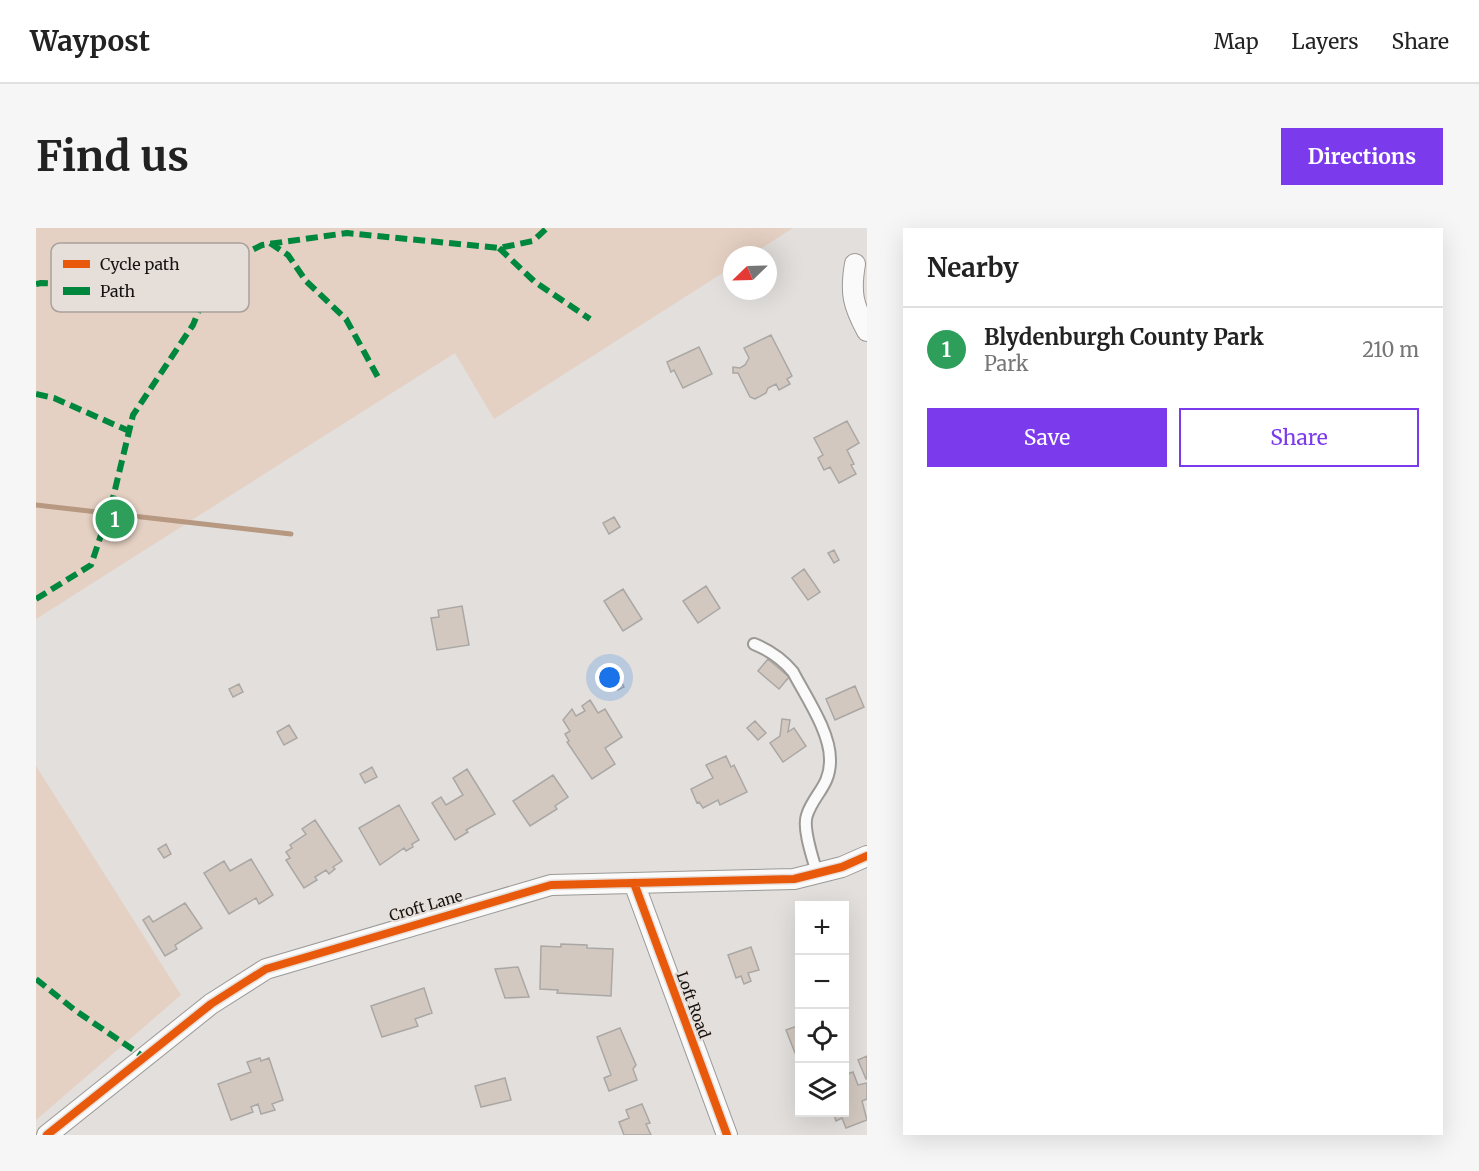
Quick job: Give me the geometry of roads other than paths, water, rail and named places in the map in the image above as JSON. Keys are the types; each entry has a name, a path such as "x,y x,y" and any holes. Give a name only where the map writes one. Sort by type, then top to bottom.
{"street":[{"path":"855,264 852,294 858,315 867,331"},
{"name":"Croft Lane","path":"47,1135 211,1004 266,969 551,885 794,879 842,867 867,856"},
{"name":"Loft Road","path":"634,884 727,1135"}],"lane":[{"path":"754,644 764,648 785,663 793,672 828,742 831,759 829,775 806,816 817,873"}],"waterway":[{"path":"36,505 291,534"}],"place":[{"name":"Blydenburgh County Park","path":"115,519"}]}
